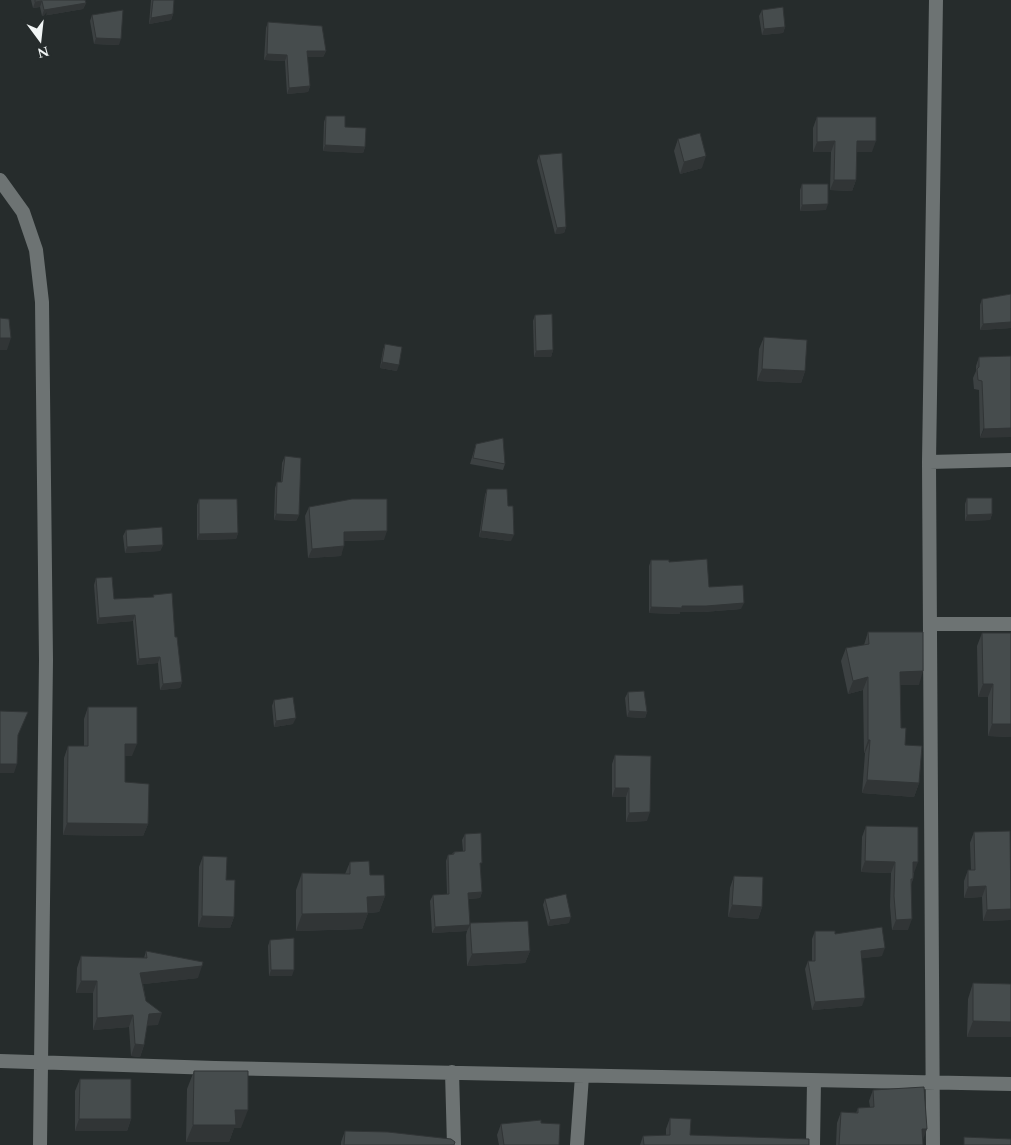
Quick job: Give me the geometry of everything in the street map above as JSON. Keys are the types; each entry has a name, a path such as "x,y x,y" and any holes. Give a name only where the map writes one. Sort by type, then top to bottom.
{"street":[{"path":"933,1145 929,462 936,0"},
{"path":"0,180 22,212 36,250 42,302 46,660 40,1145"},
{"path":"929,462 1011,460"},
{"path":"930,624 1011,624"},
{"path":"0,1061 215,1068 1011,1084"},
{"path":"452,1072 454,1145"},
{"path":"577,1145 582,1076"},
{"path":"813,1145 814,1081"}],"building":[{"path":"35,0 85,0 86,3 44,10 42,1 35,2"},
{"path":"153,0 174,0 173,14 151,18"},
{"path":"783,7 785,27 764,29 762,10"},
{"path":"123,10 121,39 96,38 92,15"},
{"path":"268,22 322,26 326,51 307,51 310,86 289,88 287,55 267,54"},
{"path":"326,116 345,116 345,127 366,128 365,147 325,145"},
{"path":"817,117 876,117 876,141 857,141 856,180 834,180 835,141 817,142"},
{"path":"700,133 706,156 684,162 678,139"},
{"path":"562,153 566,227 557,228 539,155"},
{"path":"802,184 828,184 828,204 802,205"},
{"path":"1011,294 1011,322 983,324 982,299"},
{"path":"552,314 553,350 536,351 535,315"},
{"path":"0,318 9,319 11,338 0,338"},
{"path":"764,337 807,340 805,371 762,369"},
{"path":"385,344 402,347 399,365 382,362"},
{"path":"1011,356 1011,428 984,429 982,381 978,380 977,369 979,367 979,357"},
{"path":"503,438 505,464 473,458 476,444"},
{"path":"285,456 301,458 299,515 276,514 277,482 282,482"},
{"path":"487,489 507,489 508,506 513,506 514,535 481,531"},
{"path":"967,498 992,498 992,514 967,515"},
{"path":"199,499 237,499 238,533 199,534"},
{"path":"352,499 387,499 387,531 344,532 344,546 312,549 309,507"},
{"path":"162,527 163,545 127,547 126,530"},
{"path":"707,559 709,587 743,585 744,603 682,606 682,608 651,607 651,560 669,560 669,562"},
{"path":"112,577 114,599 154,597 153,595 172,593 175,637 177,637 182,682 163,684 160,657 139,659 135,615 99,618 96,578"},
{"path":"868,632 923,632 923,671 900,672 901,728 906,728 905,745 922,746 919,783 867,780 870,740 868,740 868,677 853,681 846,648 869,644"},
{"path":"982,633 1011,633 1011,724 992,724 993,684 983,684"},
{"path":"644,691 647,712 629,711 628,692"},
{"path":"293,697 296,718 276,721 274,700"},
{"path":"88,707 137,707 137,744 125,744 125,782 149,784 148,824 67,823 68,746 88,746"},
{"path":"0,711 28,712 18,735 17,764 0,764"},
{"path":"615,755 651,756 650,812 629,813 629,788 615,788"},
{"path":"866,826 918,827 918,862 913,862 913,879 911,879 912,919 896,920 894,896 895,862 865,861"},
{"path":"1010,831 1011,909 987,910 986,886 968,887 968,870 975,870 974,832"},
{"path":"481,833 482,863 480,863 482,892 468,893 470,925 435,927 433,895 449,894 448,855 454,854 454,852 465,851 465,834"},
{"path":"203,856 227,857 226,880 235,880 234,917 202,916"},
{"path":"369,861 370,875 384,875 385,896 367,897 368,913 302,914 302,873 350,874 350,862"},
{"path":"734,876 763,877 762,907 732,905"},
{"path":"566,894 571,917 550,920 545,899"},
{"path":"528,921 530,951 472,954 470,923"},
{"path":"882,927 885,948 861,951 865,998 815,1002 808,961 815,961 815,931 835,931 835,934"},
{"path":"294,938 294,970 271,970 270,940"},
{"path":"146,951 203,962 202,966 140,973 146,1001 162,1013 149,1014 144,1045 135,1044 133,1015 97,1018 97,981 81,981 81,956 147,958"},
{"path":"973,983 1011,984 1011,1022 973,1021"},
{"path":"194,1071 248,1071 248,1110 235,1110 236,1125 193,1125"},
{"path":"80,1079 131,1079 131,1119 79,1119"},
{"path":"924,1087 927,1129 922,1129 923,1145 839,1145 841,1112 858,1113 858,1108 874,1107 873,1090"},
{"path":"670,1118 691,1119 690,1135 809,1139 809,1145 644,1145 643,1136 670,1135"},
{"path":"541,1120 541,1123 560,1124 559,1145 504,1145 501,1124"},
{"path":"345,1131 388,1132 451,1139 455,1142 454,1145 344,1145"},
{"path":"964,1137 1011,1139 1011,1145 964,1145"}]}
